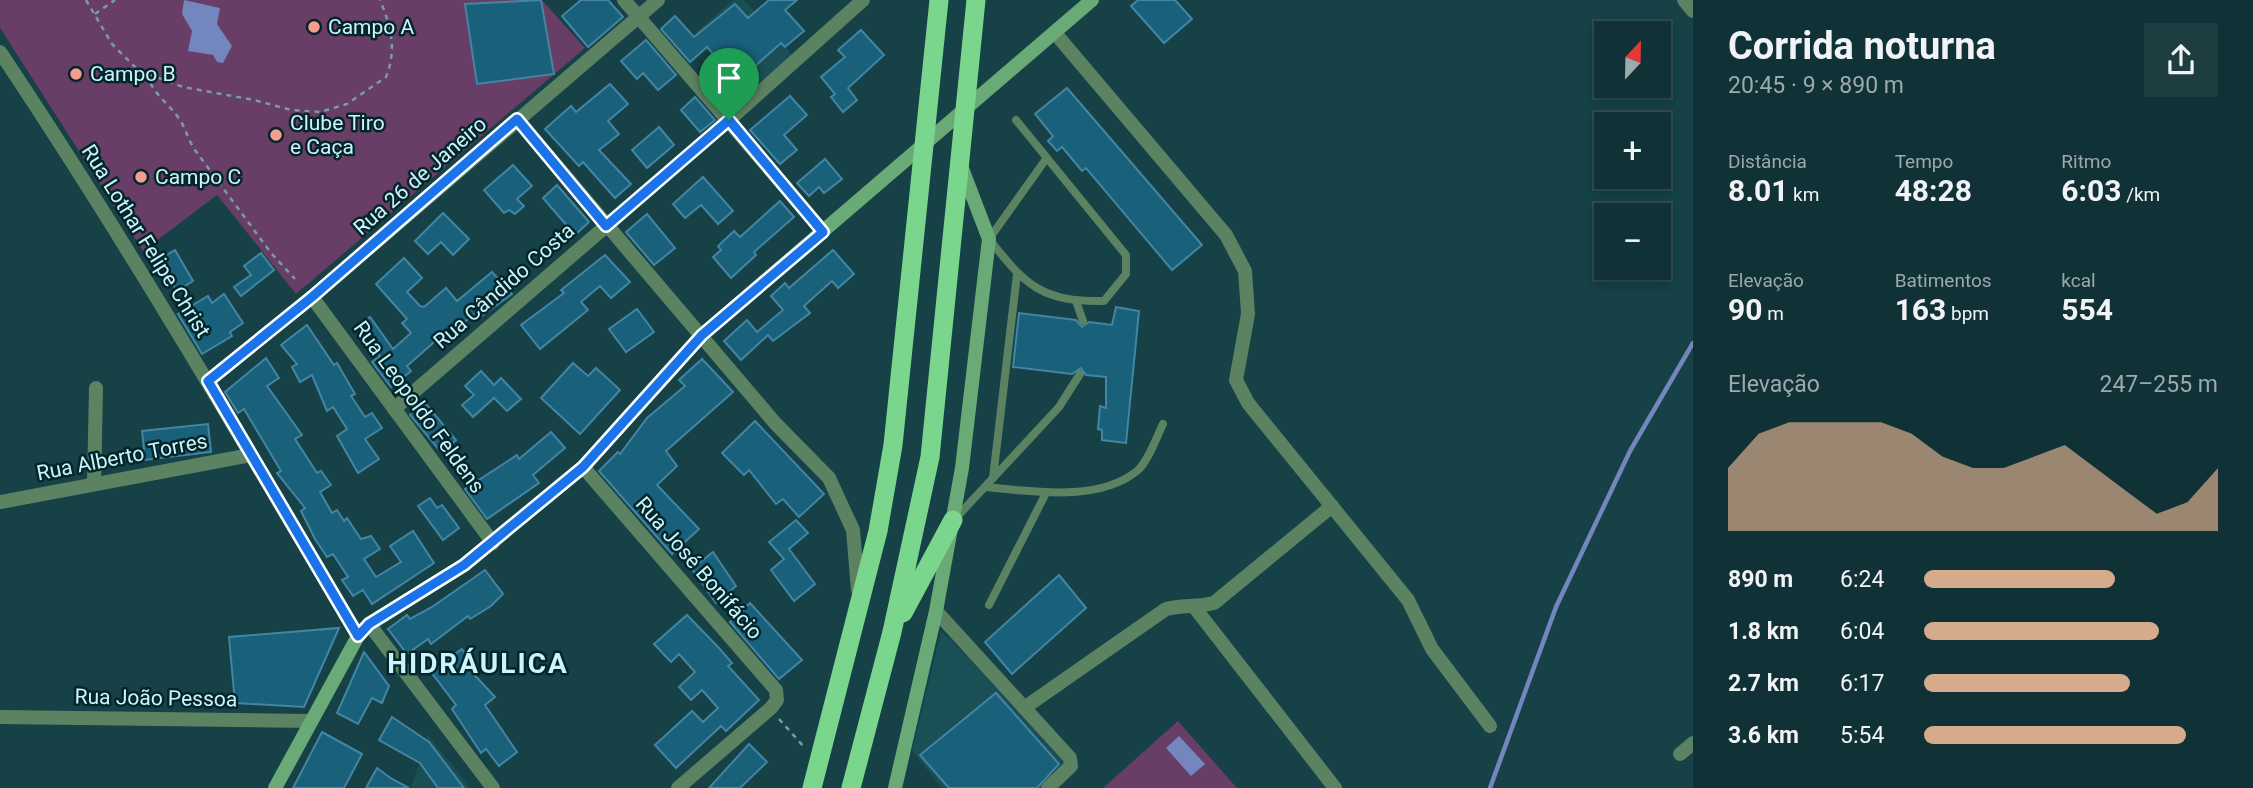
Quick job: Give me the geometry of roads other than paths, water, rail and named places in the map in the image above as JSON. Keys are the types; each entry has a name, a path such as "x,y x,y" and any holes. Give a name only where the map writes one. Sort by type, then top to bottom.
{"highway":[{"path":"812,788 878,531 892,445 939,0"},
{"path":"851,788 892,632 930,457 976,0"},
{"path":"892,632 953,520"}],"main road":[{"path":"275,788 358,636 369,624 464,565 583,467 702,335 1092,0"},
{"path":"895,788 936,611 962,468 989,239 959,162"}],"street":[{"path":"624,0 823,232"},
{"name":"Rua 26 de Janeiro","path":"208,381 312,297 658,0"},
{"name":"Rua Cândido Costa","path":"394,409 729,120 863,0"},
{"path":"1684,0 1693,11"},
{"path":"1055,33 1226,235 1245,271 1248,314 1236,380 1248,403 1408,600 1432,649 1490,726"},
{"name":"Rua Lothar Felipe Christ","path":"0,52 63,146 208,381 358,636"},
{"path":"517,119 775,423 829,478 853,530 857,557 856,616"},
{"name":"Rua Leopoldo Feldens","path":"312,297 493,543"},
{"path":"94,484 96,388"},
{"name":"Rua Alberto Torres","path":"0,502 251,455"},
{"name":"Rua José Bonifácio","path":"583,467 776,690 777,700 678,788"},
{"path":"1024,708 1166,609 1182,606 1195,608 1214,603 1332,506"},
{"path":"1195,608 1335,788"},
{"path":"936,611 1070,758 1071,766 1048,788"},
{"path":"369,624 493,788"},
{"name":"Rua João Pessoa","path":"0,717 311,721"},
{"path":"1680,754 1693,743"}],"lane":[{"path":"1016,120 1126,255 1126,274 1104,301 1076,301 1038,291 1017,274 989,239 1046,159"},
{"path":"993,478 1017,274"},
{"path":"1076,301 1083,321"},
{"path":"953,520 1059,407 1080,374"},
{"path":"985,486 1046,493 1103,487 1138,471 1163,425"},
{"path":"989,605 1046,493"}],"water":[{"path":"184,0 220,8 217,24 232,46 223,63 217,62 213,55 188,51 192,31 182,14"},
{"path":"1179,736 1205,764 1191,776 1166,748"}],"waterway":[{"path":"1490,788 1556,607 1630,451 1693,343"}],"place":[{"name":"Campo A","path":"314,27"},
{"name":"Campo B","path":"76,74"},
{"name":"Clube Tiro e Caça","path":"276,135"},
{"name":"Campo C","path":"141,177"}],"district":[{"name":"HIDRÁULICA","path":"478,663"}]}
